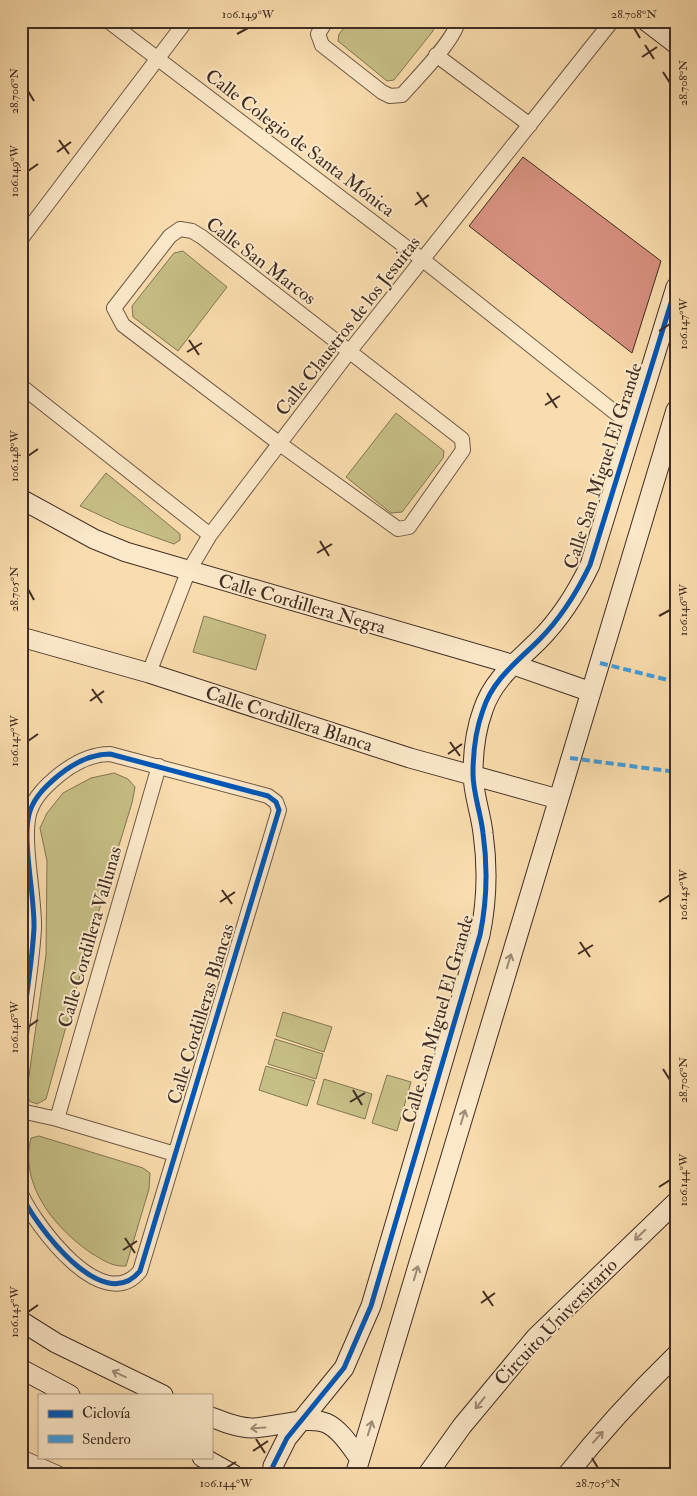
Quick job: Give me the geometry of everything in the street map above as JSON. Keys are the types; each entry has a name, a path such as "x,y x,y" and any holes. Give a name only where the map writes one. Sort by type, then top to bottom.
{"street":[{"name":"Calle Colegio de Santa Mónica","path":"108,21 423,260 632,426"},
{"path":"21,239 186,21"},
{"path":"326,21 318,34 322,45 390,96 402,95 453,33 458,21"},
{"name":"Calle Claustros de los Jesuitas","path":"150,674 188,572 210,535 349,352 612,21"},
{"path":"646,21 676,44"},
{"path":"436,55 530,125"},
{"name":"Calle San Marcos","path":"180,229 185,229 202,237 349,352 464,442 464,450 413,523 405,529 398,529 280,444 123,325 114,308 170,236 180,229"},
{"name":"Calle San Miguel El Grande","path":"272,1475 279,1452 344,1368 371,1306 480,936 486,898 486,864 483,833 472,775 476,737 483,709 495,686 511,664 540,640 561,615 590,565 676,288"},
{"path":"21,386 210,535"},
{"path":"357,1467 676,410"},
{"name":"Calle Cordillera Negra","path":"21,499 94,539 188,572 511,664 591,692"},
{"name":"Calle Cordillera Blanca","path":"21,637 150,674 410,758 558,799"},
{"name":"Calle Cordilleras Blancas","path":"21,1034 34,928 34,892 27,831 33,805 41,792 69,767 97,754 110,754 268,796 276,802 278,810 144,1263 140,1271 130,1281 112,1284 82,1268 66,1256 26,1218 21,1194"},
{"name":"Calle Cordillera Vallunas","path":"57,1119 159,766"},
{"path":"21,1111 57,1119 175,1154"},
{"name":"Circuito Universitario","path":"427,1475 462,1426 536,1337 676,1202"},
{"path":"21,1321 56,1343 161,1394"},
{"path":"567,1475 591,1444 646,1384 676,1356"},
{"path":"21,1369 68,1394"},
{"path":"212,1417 235,1426 250,1428 302,1422 326,1423 341,1435 357,1467"},
{"path":"21,1457 62,1475"},
{"path":"204,1458 234,1475"}],"shaded area":[{"path":"350,21 433,21 436,24 433,31 394,80 387,81 338,41 339,34"},
{"path":"183,251 227,287 178,351 133,317 132,306 174,253"},
{"path":"396,413 444,451 443,458 402,512 391,513 346,477"},
{"path":"106,473 180,534 180,540 174,544 121,525 80,506"},
{"path":"204,616 266,635 256,670 193,652"},
{"path":"114,773 128,779 135,787 132,803 89,943 46,1099 37,1104 29,1101 27,1090 46,955 47,861 40,828 47,813 63,793 91,778"},
{"path":"283,1012 332,1027 324,1052 276,1036"},
{"path":"275,1039 323,1054 316,1079 268,1064"},
{"path":"266,1066 315,1081 307,1106 259,1090"},
{"path":"387,1075 411,1082 397,1131 372,1123"},
{"path":"324,1079 372,1094 365,1119 317,1104"},
{"path":"39,1136 143,1168 150,1173 149,1189 126,1266 112,1264 91,1253 65,1231 43,1204 30,1172 29,1155 31,1138"}],"building":[{"path":"523,157 661,261 632,353 469,226"}],"waterway":[{"path":"672,722 676,723"}],"marked path":[{"path":"600,663 676,682"},
{"path":"570,758 676,772"}],"cycle path":[{"path":"272,1475 273,1466 287,1438 344,1368 371,1306 480,935 484,910 486,859 473,774 475,741 483,710 487,699 499,680 547,632 561,614 574,595 590,565 676,287"},
{"path":"21,1034 34,928 27,836 28,822 35,800 50,783 76,763 103,754 110,754 268,796 276,802 279,810 140,1271 125,1282 108,1283 90,1275 55,1244 40,1226 21,1194"}]}
